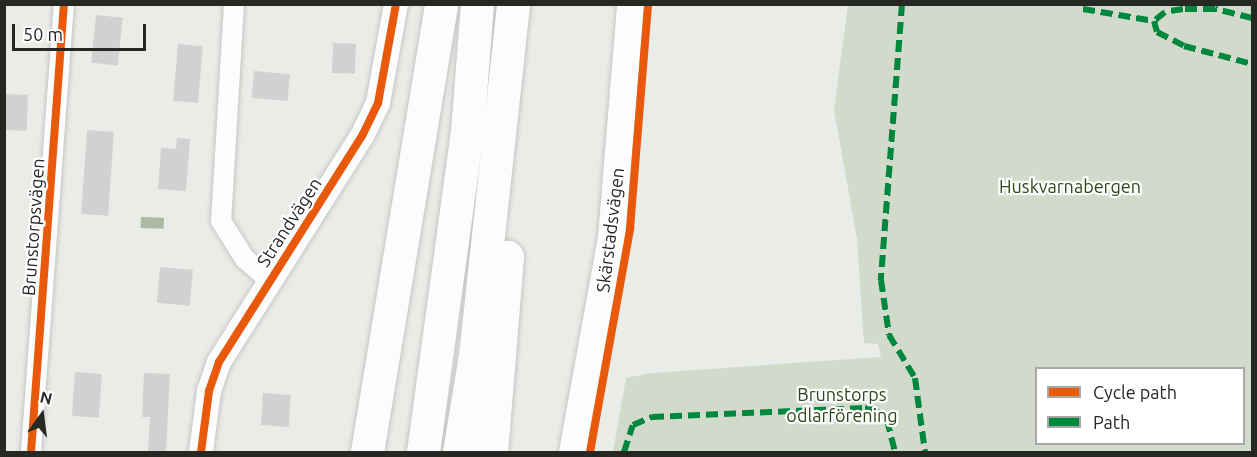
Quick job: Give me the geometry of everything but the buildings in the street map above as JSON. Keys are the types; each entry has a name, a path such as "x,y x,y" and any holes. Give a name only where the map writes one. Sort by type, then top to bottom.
{"highway":[{"path":"367,453 441,4"},
{"path":"423,453 466,143 477,4"},
{"path":"459,453 476,343 513,4"},
{"path":"491,453 511,193 511,37"}],"main road":[{"name":"Skärstadsvägen","path":"572,453 611,237 630,4"}],"street":[{"name":"Brunstorpsvägen","path":"31,453 64,4"},
{"path":"234,4 221,221 245,259 269,280"},
{"name":"Strandvägen","path":"201,453 209,391 219,362 362,136 378,103 396,4"}],"green space":[{"name":"Huskvarnabergen","path":"848,5 1252,5 1252,452 613,452 626,378 652,373 881,357 878,344 864,343 857,239 834,110"}],"shaded area":[{"path":"141,217 164,218 164,229 141,228"}],"marked path":[{"path":"902,4 881,280 889,335 915,378 925,452"},
{"path":"1083,9 1154,21"},
{"path":"1252,18 1215,9 1183,9 1165,12 1154,21 1157,32 1184,46 1252,64"},
{"path":"624,452 633,425 652,417 865,408 875,410 887,420 895,452"}],"cycle path":[{"path":"31,452 64,4"},
{"path":"201,452 209,391 219,362 362,136 378,103 396,4"},
{"path":"590,452 630,229 648,4"}],"park label":[{"name":"Brunstorps odlarförening","path":"842,405"}]}
